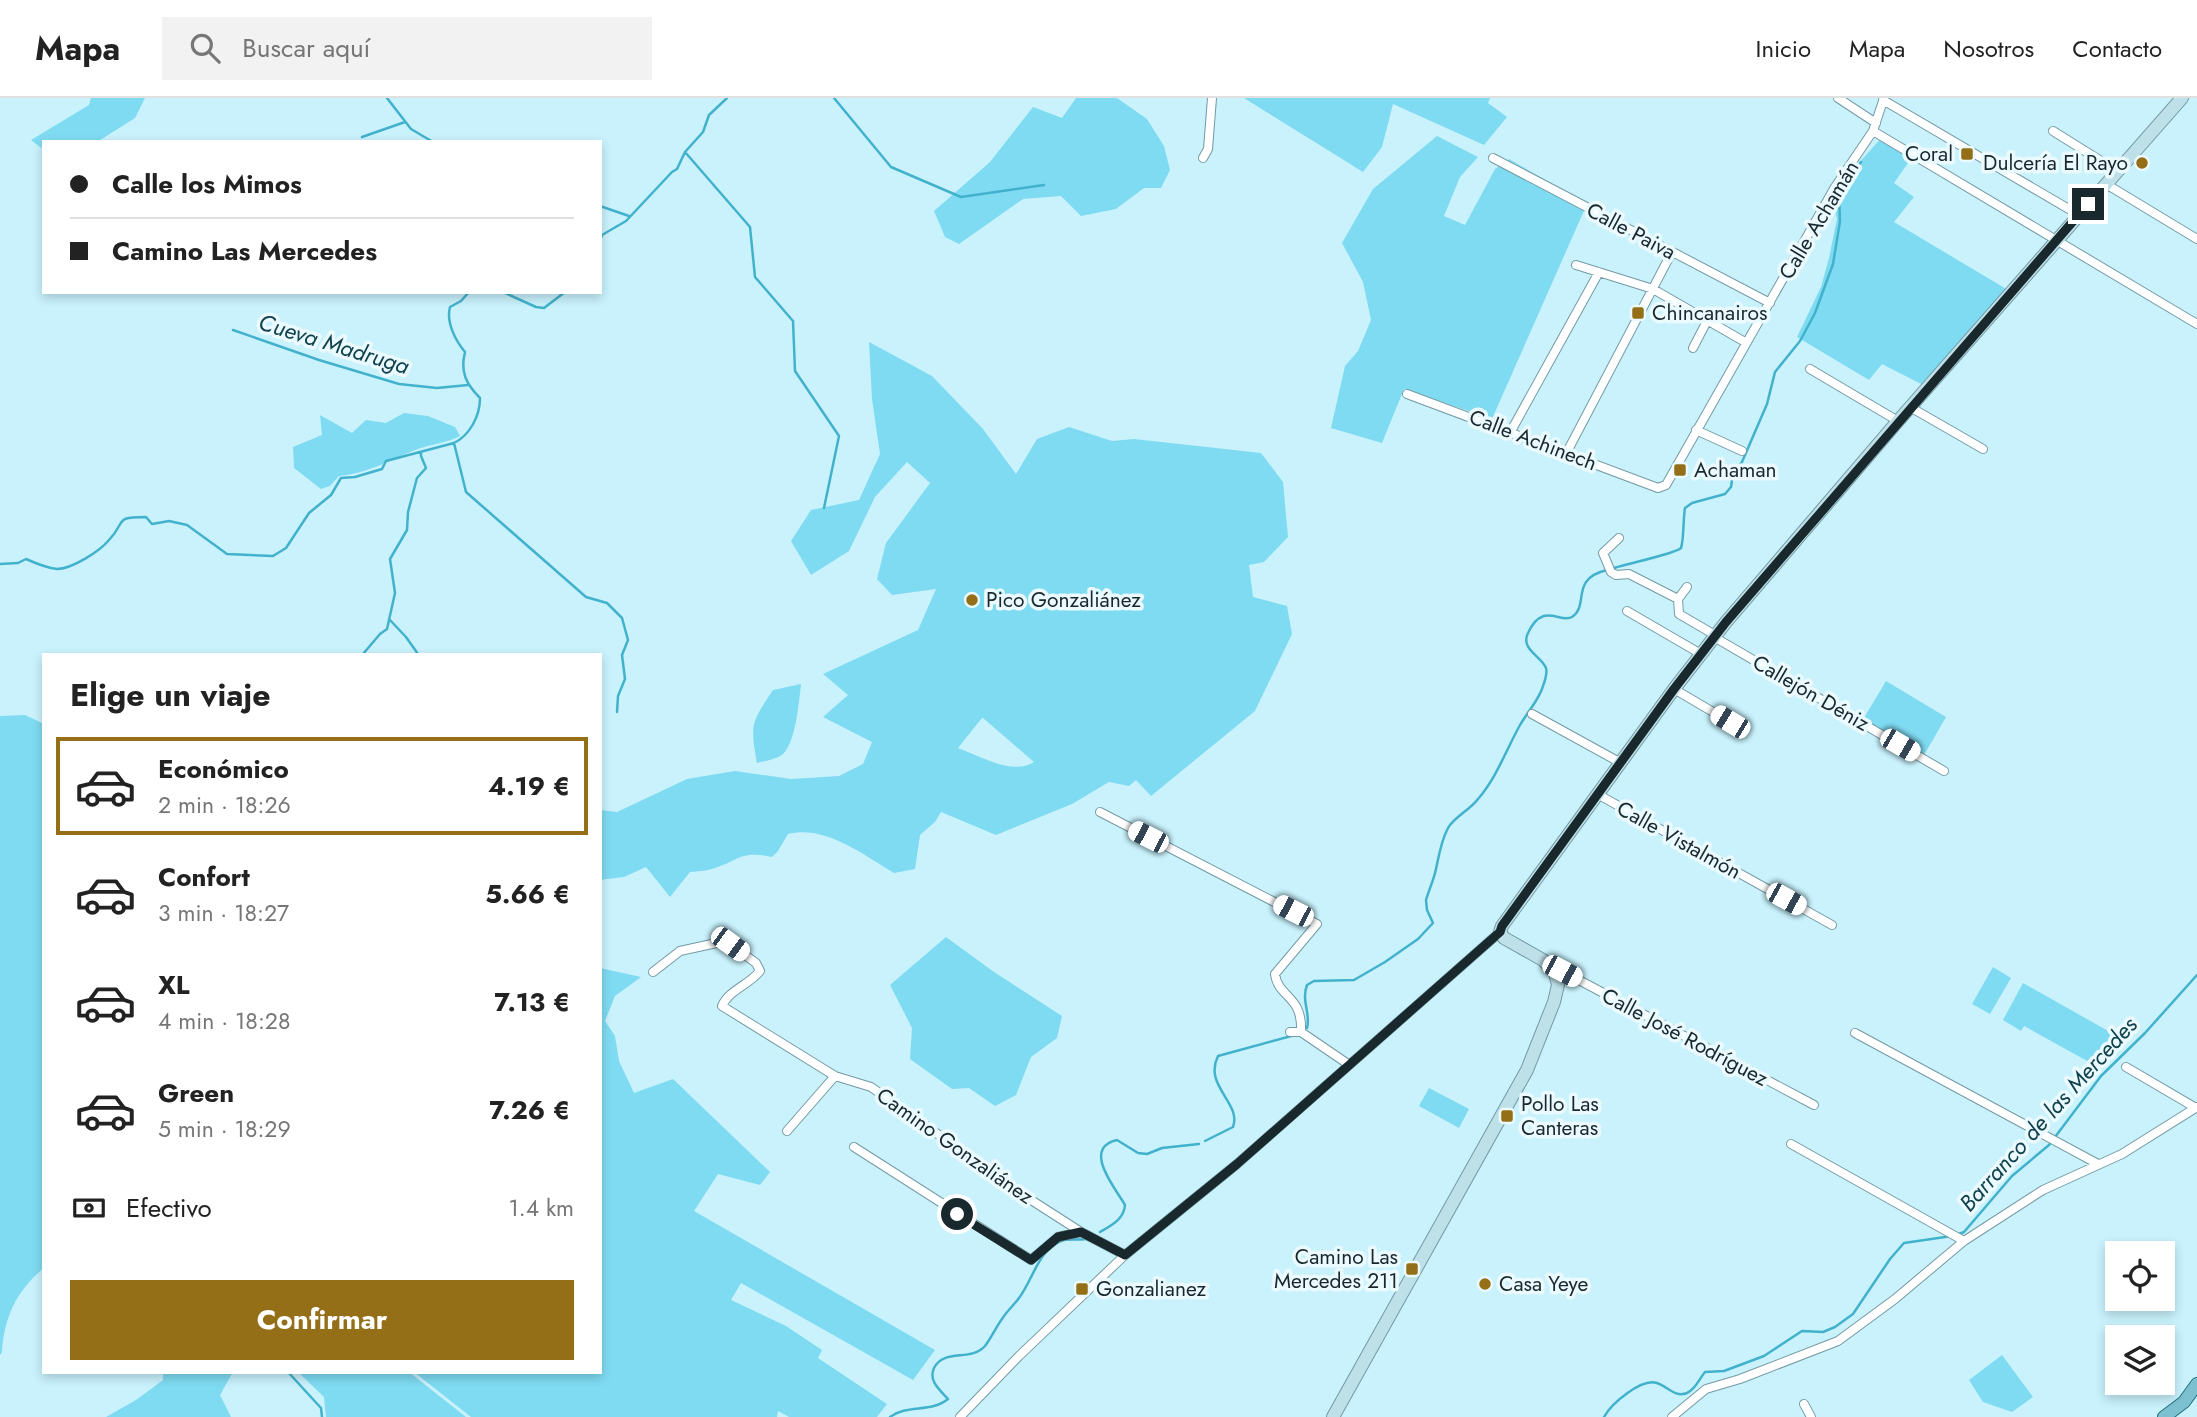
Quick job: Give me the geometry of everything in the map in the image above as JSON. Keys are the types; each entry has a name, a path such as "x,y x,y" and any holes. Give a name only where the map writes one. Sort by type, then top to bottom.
{"main road":[{"path":"1333,1417 1527,1070 1554,1002 1558,985 1555,973 1543,960 1504,939 1500,932 1502,926 1714,636 1910,407 2182,98"},
{"path":"2166,1416 2184,1402 2197,1384"}],"street":[{"path":"1203,159 1208,149 1212,98"},
{"path":"1838,98 1875,127 2056,241 2197,324"},
{"path":"1883,99 2078,215"},
{"name":"Calle Achamán","path":"1658,488 1666,485 1835,187 1875,127 1883,99"},
{"path":"2053,131 2117,172"},
{"name":"Calle Paiva","path":"1493,158 1770,303"},
{"path":"2106,184 2197,239"},
{"path":"1567,452 1672,252"},
{"path":"1576,265 1653,289 1745,342"},
{"path":"1511,431 1599,272"},
{"path":"1693,348 1707,321"},
{"path":"1810,369 1898,421"},
{"name":"Calle Achinech","path":"1406,394 1658,488"},
{"path":"1910,407 1983,449"},
{"path":"1696,430 1742,451"},
{"path":"1619,538 1603,553 1609,569 1616,575 1629,574 1678,599 1687,587"},
{"name":"Callejón Déniz","path":"1678,599 1679,614 1944,771"},
{"path":"1627,611 1701,654"},
{"path":"1674,689 1730,722"},
{"path":"1532,714 1620,763"},
{"name":"Calle Vistalmón","path":"1599,795 1832,925"},
{"path":"1100,812 1317,924 1275,974 1276,982 1296,1004 1302,1016 1301,1032"},
{"path":"960,1417 1019,1356 1125,1255 1237,1164 1500,932"},
{"name":"Camino Gonzaliánez","path":"653,972 680,951 721,942 730,944 756,963 760,971 753,980 726,997 722,1006 835,1076 871,1087 1081,1232 1125,1255"},
{"name":"Calle José Rodríguez","path":"1555,973 1562,971 1814,1105"},
{"path":"1290,1032 1301,1032 1348,1064"},
{"path":"1855,1033 2098,1164"},
{"path":"1672,1417 1706,1389 1838,1342 1895,1299 1960,1238 2043,1190 2122,1154 2197,1108 2126,1067"},
{"path":"786,1131 835,1076"},
{"path":"1791,1144 1960,1238"},
{"path":"854,1147 1031,1260 1058,1237 1081,1232"},
{"path":"1804,1404 1811,1417"}],"shaded area":[{"path":"91,98 145,98 135,118 100,140 42,140 42,148 31,140 89,105"},
{"path":"1076,98 1117,98 1147,119 1164,146 1170,170 1161,188 1144,188 1116,209 1081,216 1061,196 1023,199 959,244 945,237 934,211 990,162 1033,107 1062,118"},
{"path":"1244,98 1490,98 1488,103 1507,117 1484,145 1393,104 1382,147 1363,172"},
{"path":"1885,134 1915,153 1894,183 1914,197 1894,222 2008,290 1925,386 1882,364 1869,380 1797,337 1821,287 1829,258 1837,219 1832,198 1837,187"},
{"path":"1437,136 1478,157 1460,177 1444,216 1465,225 1495,169 1509,159 1587,204 1492,419 1404,389 1382,443 1331,428 1345,366 1358,351 1371,320 1363,282 1342,243 1373,189"},
{"path":"869,342 932,376 983,429 1016,474 1037,439 1069,427 1112,441 1134,439 1261,453 1283,482 1288,537 1264,562 1249,565 1253,597 1287,606 1292,634 1255,711 1151,796 1136,780 1129,786 1109,782 1072,804 996,835 941,812 935,822 920,835 915,869 894,873 844,843 802,832 788,834 772,857 740,857 712,869 690,872 670,897 646,867 624,877 602,880 602,810 617,812 687,779 735,771 791,779 839,776 863,764 872,742 823,717 848,695 823,674 918,630 936,589 892,595 877,579 886,543 930,483 907,462 875,497 849,551 811,575 791,541 811,510 859,500 880,454 872,399","holes":["983,718 1034,762 1026,766 1007,766 958,748"]},
{"path":"404,413 428,416 455,427 460,436 418,449 371,469 339,476 330,486 321,489 294,468 293,447 322,435 320,415 352,433 366,420 386,423"},
{"path":"1886,681 1946,717 1924,755 1861,723"},
{"path":"801,684 796,721 787,748 778,757 757,763 753,740 756,717 773,690"},
{"path":"25,715 42,723 42,1270 26,1285 14,1305 0,1355 0,716"},
{"path":"946,937 1062,1016 1057,1038 1031,1057 1016,1095 995,1106 969,1088 952,1089 910,1059 912,1028 890,985"},
{"path":"1993,967 2011,978 1990,1014 1972,1004"},
{"path":"602,968 641,977 615,996 605,1021 615,1036 619,1061 634,1093 673,1079 770,1172 760,1185 718,1174 694,1211 935,1350 913,1380 741,1283 731,1300 786,1326 822,1350 818,1358 887,1404 877,1417 789,1417 778,1411 777,1417 471,1417 417,1374 602,1374"},
{"path":"2023,983 2126,1041 2109,1060 2097,1053 2089,1062 2024,1026 2021,1031 2003,1020"},
{"path":"1429,1088 1469,1109 1459,1128 1419,1106"},
{"path":"2002,1355 2033,1397 2012,1412 1983,1402 1969,1380"},
{"path":"163,1374 232,1374 220,1395 231,1417 106,1417 163,1380"},
{"path":"300,1374 412,1374 466,1417 326,1417 324,1397"}],"waterway":[{"path":"387,98 411,129 430,140"},
{"path":"602,235 626,221 677,169 685,152 703,132 709,115 727,98"},
{"path":"834,98 891,167 961,197 1044,185"},
{"path":"362,137 405,122"},
{"path":"685,152 750,227 755,277 793,321 795,371 839,436 824,508"},
{"path":"1611,569 1681,548 1685,508 1692,503 1725,494 1731,487 1733,474 1742,462 1767,404 1775,372 1800,341 1815,313 1833,264 1840,221 1839,196 1861,162"},
{"path":"602,207 629,216"},
{"path":"0,564 18,563 26,559 57,569 70,566 105,544 122,521 136,517 146,517 152,524 169,521 187,525 227,554 273,556 286,548 309,513 331,495 341,478 382,469 386,461 454,443 469,430 476,418 480,398 465,377 465,352 452,331 449,319 450,307 467,294"},
{"path":"507,294 544,308 562,294"},
{"name":"Cueva Madruga","path":"233,330 399,384 437,388 468,385"},
{"path":"454,443 466,492 586,597 607,603 622,618 628,640 622,655 625,679 618,696 617,712"},
{"path":"364,653 387,629 395,593 390,559 407,530 408,512 417,478 426,468 421,452"},
{"path":"1307,1028 1307,985 1314,981 1354,980 1418,939 1433,923 1426,900 1448,828 1475,803 1491,782 1545,681 1546,668 1529,648 1526,639 1528,633 1534,623 1545,616 1572,617 1580,606 1588,579 1607,570"},
{"path":"389,619 417,653"},
{"name":"Barranco de las Mercedes","path":"1959,1234 1964,1232 2012,1176 2049,1145 2101,1076 2145,1033 2197,975"},
{"path":"1205,1141 1233,1127 1232,1110 1215,1076 1218,1056 1295,1035"},
{"path":"1100,1232 1120,1218 1125,1205 1109,1180 1101,1160 1102,1151 1107,1144 1117,1140 1138,1153 1147,1154 1162,1148 1199,1144"},
{"name":"Barranco de las Mercedes","path":"1604,1417 1620,1399 1643,1384 1657,1383 1675,1393 1687,1393 1705,1372 1724,1371 1764,1356 1802,1331 1823,1332 1835,1327 1853,1314 1904,1243 1952,1236"},
{"path":"890,1417 904,1411 934,1406 948,1399 933,1377 938,1362 951,1356 979,1351 1024,1291 1048,1249 1064,1240 1086,1239"},
{"path":"290,1374 321,1408 322,1417"}],"place":[{"name":"Coral","path":"1967,154"},
{"name":"Dulcería El Rayo","path":"2142,163"},
{"name":"Chincanairos","path":"1638,313"},
{"name":"Achaman","path":"1680,470"},
{"name":"Pico Gonzaliánez","path":"972,600"},
{"name":"Pollo Las Canteras","path":"1507,1116"},
{"name":"Camino Las Mercedes 211","path":"1412,1269"},
{"name":"Casa Yeye","path":"1485,1284"},
{"name":"Gonzalianez","path":"1082,1289"}],"route":[{"path":"957,1214 1031,1260 1058,1237 1081,1232 1125,1255 1237,1164 1500,932 1620,763 1726,622 2088,204"}]}
